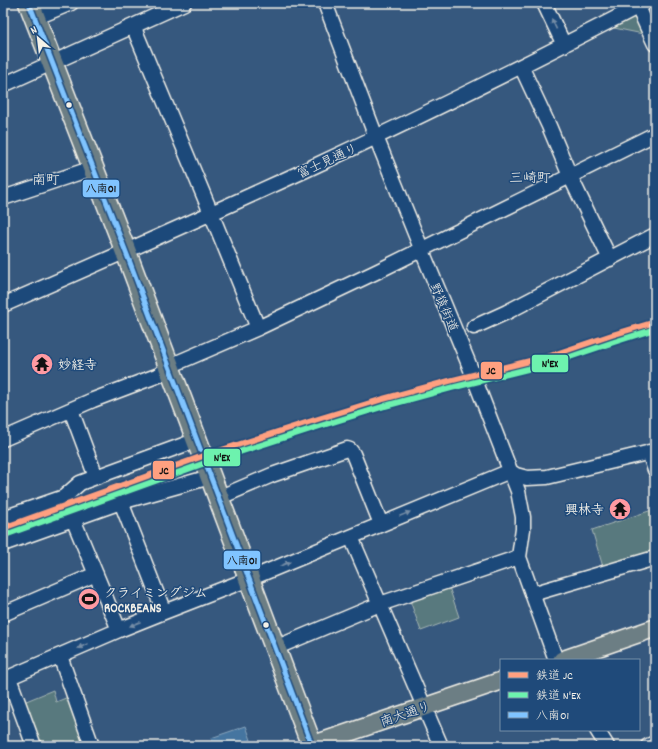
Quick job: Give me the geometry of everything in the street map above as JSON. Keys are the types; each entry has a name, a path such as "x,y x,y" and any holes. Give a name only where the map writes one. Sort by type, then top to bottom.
{"highway":[{"path":"32,10 58,60 88,170 125,251 311,746"}],"main road":[{"path":"565,659 655,628"},
{"name":"南大通り","path":"311,746 500,681"}],"street":[{"path":"32,10 71,3"},
{"path":"3,85 184,3"},
{"name":"野猿街道","path":"324,3 518,491 523,517 519,557"},
{"path":"544,3 564,45"},
{"path":"642,5 655,44"},
{"name":"富士見通り","path":"3,305 307,170 564,45 642,5"},
{"path":"135,26 136,33 258,328"},
{"path":"521,66 570,176 610,259"},
{"path":"3,439 159,375 169,367 258,328 376,272 655,134"},
{"path":"3,198 88,170"},
{"path":"474,327 507,312 655,235"},
{"path":"71,410 96,477"},
{"path":"3,518 64,497 80,484 96,477 197,440"},
{"path":"218,498 272,475 347,449 352,451 381,524"},
{"path":"34,746 6,679 118,630 249,579 510,471 516,475 527,478 547,477 652,452 655,470"},
{"path":"3,544 121,502 210,476"},
{"path":"121,502 164,612"},
{"path":"73,519 118,630"},
{"path":"351,537 441,746"},
{"path":"275,648 380,604 519,557 556,659"},
{"path":"532,594 655,558"},
{"path":"3,614 96,574"},
{"path":"60,656 92,746"},
{"path":"598,731 607,746"},
{"path":"648,746 655,744"}],"green space":[{"path":"638,15 648,35 614,28"},
{"path":"655,509 655,553 603,567 592,530"},
{"path":"447,581 459,617 421,631 408,595"},
{"path":"53,690 56,702 73,695 92,746 34,746 19,704"}],"water":[{"path":"246,726 251,740 234,746 214,746 211,738"}],"rail line":[{"name":"JC","path":"3,528 203,456 318,419 449,381 550,356 655,322"},
{"name":"N'EX","path":"5,535 205,463 320,426 451,388 552,363 655,329"}],"transit line":[{"name":"八南01","path":"29,3 129,260 312,746"}],"place":[{"name":"妙経寺","path":"42,364"},
{"name":"興林寺","path":"620,509"},
{"name":"クライミングジム ROCKBEANS","path":"89,599"}],"district":[{"name":"三崎町","path":"530,177"},
{"name":"南町","path":"46,179"}]}
